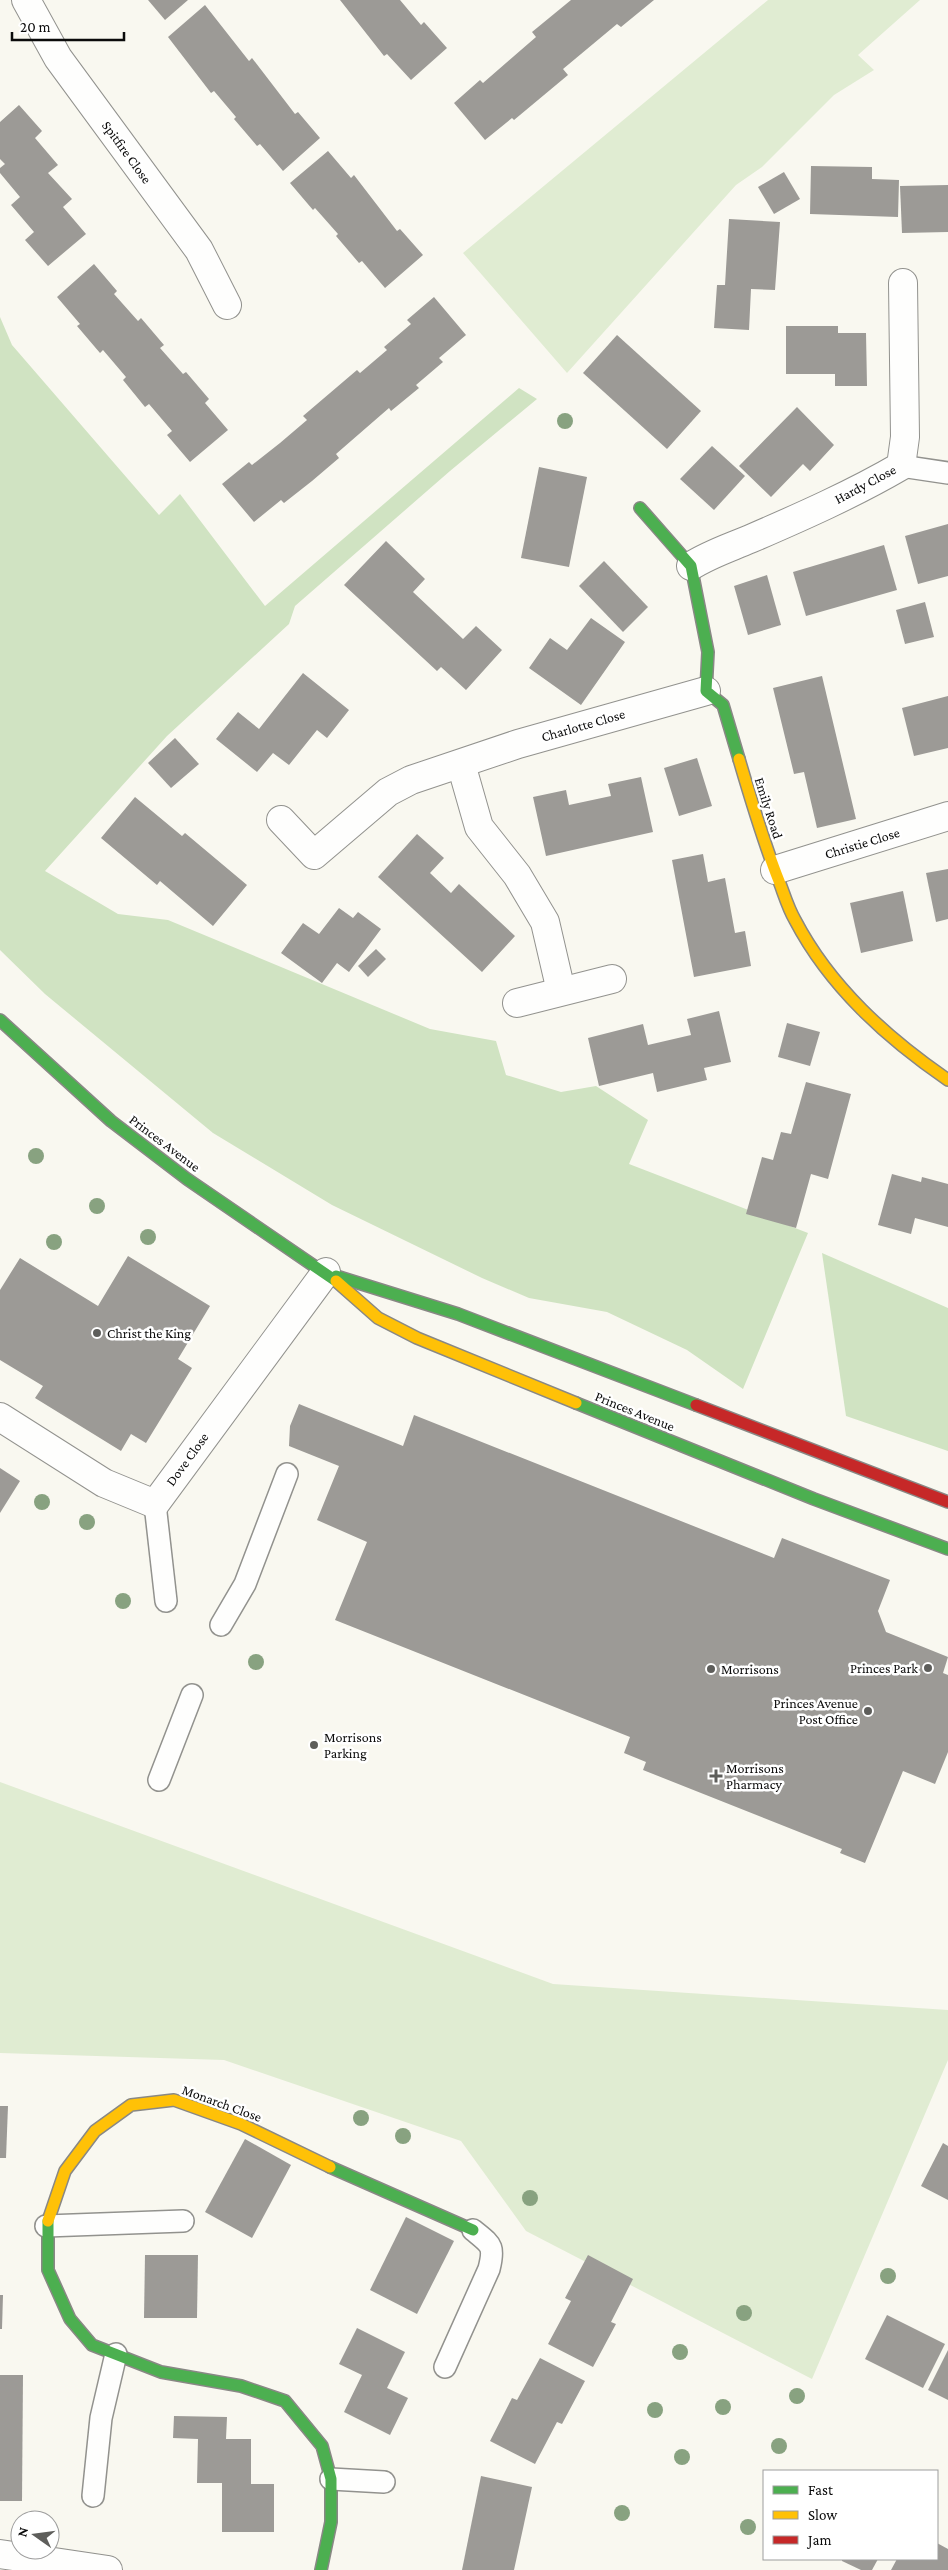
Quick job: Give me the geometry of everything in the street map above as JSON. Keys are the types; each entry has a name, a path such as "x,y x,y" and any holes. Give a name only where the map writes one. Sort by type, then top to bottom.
{"street":[{"name":"Spitfire Close","path":"26,0 58,58 199,250 227,305"},
{"name":"Hardy Close","path":"691,566 710,554 749,540 865,487 901,466 905,437 903,283"},
{"path":"640,508 691,566 708,652 706,691"},
{"name":"Charlotte Close","path":"281,820 314,855 388,792 411,780 518,744 706,691"},
{"name":"Emily Road","path":"706,691 723,705 760,833 802,932 846,994 891,1039 923,1064 948,1080"},
{"path":"461,764 479,827 517,875 545,922 560,992"},
{"name":"Christie Close","path":"775,870 948,816"},
{"path":"517,1003 612,979"},
{"name":"Princes Avenue","path":"0,1020 112,1121 187,1179 326,1272 378,1318 416,1338 815,1500 948,1549"},
{"name":"Princes Avenue","path":"326,1272 458,1314 948,1502"},
{"name":"Dove Close","path":"155,1504 326,1272"},
{"path":"0,1417 104,1483 155,1504"},
{"name":"Monarch Close","path":"321,2570 331,2522 331,2479 322,2446 285,2401 241,2386 161,2372 92,2345 70,2319 48,2270 46,2226 65,2170 95,2131 131,2105 174,2100 241,2124 344,2173 473,2230"},
{"path":"13,2560 108,2570"}],"lane":[{"path":"901,466 948,474"},
{"path":"221,1626 245,1584 287,1474"},
{"path":"155,1504 166,1601"},
{"path":"159,1780 192,1695"},
{"path":"46,2226 183,2221"},
{"path":"445,2367 489,2269 493,2252 490,2244 473,2230"},
{"path":"94,2496 101,2418 116,2354"},
{"path":"331,2479 384,2482"}],"green space":[{"path":"768,0 920,0 858,55 874,70 834,95 762,167 736,185 567,373 463,253"},
{"path":"0,317 12,345 159,515 180,494 265,606 519,388 537,399 450,471 295,606 289,624 167,736 45,871 118,914 168,920 430,1029 496,1041 506,1075 561,1092 596,1086 648,1120 629,1164 808,1233 743,1389 687,1350 607,1312 529,1298 482,1278 332,1205 213,1133 45,994 0,950"},
{"path":"822,1253 948,1308 948,1451 846,1416"},
{"path":"0,1782 553,1984 948,2010 948,2060 812,2379 526,2231 461,2141 224,2060 0,2053"}],"building":[{"path":"148,0 188,0 165,20"},
{"path":"340,0 400,0 421,25 424,22 447,48 411,80 387,54 384,56"},
{"path":"571,0 654,0 621,27 617,24 563,69 568,75 514,120 512,118 485,140 454,103 480,80 483,83 536,37 532,32"},
{"path":"205,5 249,61 252,58 295,114 298,112 320,138 283,171 260,144 257,146 214,91 211,93 168,37"},
{"path":"19,105 42,131 35,138 58,165 48,173 72,199 63,207 86,234 48,266 25,240 34,232 11,205 20,197 0,173 0,168 5,164 0,159 0,122"},
{"path":"328,151 351,178 354,175 397,231 400,229 423,255 385,288 362,261 359,263 336,236 338,234 315,208 313,210 290,183"},
{"path":"811,166 872,167 872,179 899,180 898,217 810,214"},
{"path":"784,172 800,199 774,214 758,187"},
{"path":"948,185 948,232 902,233 900,186"},
{"path":"729,219 780,222 775,290 751,289 749,330 714,328 717,285 725,285"},
{"path":"94,264 117,291 114,294 138,321 141,318 164,345 160,348 183,374 186,372 209,399 205,403 228,430 190,462 167,435 172,431 149,404 145,407 123,380 126,377 103,350 100,353 77,326 80,324 57,297"},
{"path":"434,297 466,335 439,358 443,362 416,385 419,388 391,411 389,408 336,454 339,458 312,481 284,503 281,500 254,522 222,484 249,462 252,465 280,443 307,420 303,416 357,370 360,373 387,350 384,347 411,324 407,320"},
{"path":"786,326 838,326 838,333 866,333 867,386 835,386 835,374 786,374"},
{"path":"617,335 701,411 667,449 583,373"},
{"path":"797,407 834,445 810,471 803,464 771,497 739,466"},
{"path":"712,446 745,476 714,510 680,479"},
{"path":"539,467 587,477 569,567 521,558"},
{"path":"948,524 948,576 918,584 905,536"},
{"path":"386,541 425,579 413,592 463,639 476,626 502,650 466,690 441,667 437,671 344,585"},
{"path":"884,545 897,590 806,616 793,572"},
{"path":"604,561 648,607 623,632 579,586"},
{"path":"767,575 781,625 748,635 734,586"},
{"path":"925,602 934,637 905,644 896,610"},
{"path":"591,618 625,642 581,705 529,668 550,638 567,650"},
{"path":"303,673 349,710 327,738 317,730 289,765 273,753 257,772 216,739 238,712 259,729"},
{"path":"822,676 856,819 817,828 804,772 794,774 773,688"},
{"path":"948,696 948,748 914,756 902,708"},
{"path":"175,738 199,764 171,788 148,763"},
{"path":"697,758 712,806 679,816 664,768"},
{"path":"641,777 653,832 546,856 533,797 566,790 569,805 611,796 608,784"},
{"path":"135,797 182,836 185,833 247,885 213,926 160,881 157,885 101,838"},
{"path":"417,834 444,858 430,873 451,893 459,884 515,936 482,972 378,877"},
{"path":"703,854 708,882 725,878 735,933 745,931 751,966 694,977 672,860"},
{"path":"948,869 948,919 936,922 926,873"},
{"path":"903,891 913,941 861,953 850,903"},
{"path":"339,908 353,918 358,912 381,929 349,972 337,963 322,983 281,953 303,923 319,934"},
{"path":"376,949 386,959 368,977 358,966"},
{"path":"719,1011 731,1062 704,1068 707,1080 657,1092 653,1073 599,1086 588,1038 643,1024 648,1045 691,1035 687,1019"},
{"path":"787,1023 820,1032 810,1066 778,1057"},
{"path":"806,1082 851,1094 828,1179 811,1174 796,1228 746,1214 762,1157 773,1160 781,1132 791,1134"},
{"path":"892,1174 921,1182 922,1177 948,1184 948,1227 915,1218 911,1234 878,1225"},
{"name":"Christ the King","path":"128,1256 210,1306 178,1359 192,1368 146,1443 131,1434 121,1451 35,1398 43,1386 0,1360 0,1290 20,1258 98,1306"},
{"path":"299,1404 403,1446 414,1415 774,1558 782,1538 890,1580 878,1611 886,1632 948,1657 943,1673 948,1675 948,1752 935,1784 903,1771 865,1863 840,1853 842,1849 643,1770 646,1762 624,1753 630,1737 335,1620 367,1542 317,1520 339,1466 289,1446 290,1426"},
{"path":"0,1468 20,1481 0,1513"},
{"path":"0,2106 8,2106 6,2158 0,2158"},
{"path":"245,2139 291,2165 252,2238 205,2212"},
{"path":"943,2143 948,2146 948,2200 921,2186"},
{"path":"406,2217 454,2241 417,2314 370,2290"},
{"path":"145,2255 198,2255 197,2318 144,2318"},
{"path":"588,2255 633,2279 611,2322 616,2324 593,2367 548,2344 571,2301 565,2298"},
{"path":"0,2295 3,2295 2,2329 0,2329"},
{"path":"887,2315 945,2344 923,2388 865,2359"},
{"path":"357,2328 405,2352 387,2388 408,2398 390,2435 344,2412 362,2375 339,2364"},
{"path":"948,2350 948,2400 928,2390"},
{"path":"540,2358 585,2381 562,2424 557,2422 535,2464 490,2441 512,2398 517,2400"},
{"path":"0,2375 23,2375 22,2501 0,2501"},
{"path":"174,2416 227,2417 226,2439 251,2439 251,2484 274,2484 274,2532 222,2532 222,2483 197,2483 198,2439 173,2438"},
{"path":"481,2476 532,2487 514,2570 462,2570"},
{"path":"938,2544 948,2549 948,2570 891,2570 896,2560 938,2560"},
{"path":"877,2560 872,2570 861,2570 842,2561"}],"traffic: fast":[{"path":"640,508 691,566 708,652 706,691 723,705 739,759"},
{"path":"0,1020 111,1121 187,1179 336,1281"},
{"path":"336,1276 458,1314 696,1405"},
{"path":"576,1403 814,1499 948,1549"},
{"path":"330,2167 473,2230"},
{"path":"48,2221 48,2270 70,2319 92,2345 161,2372 241,2386 285,2401 322,2446 331,2479 331,2522 321,2570"}],"traffic: slow":[{"path":"739,759 762,836 786,901 809,944 843,989 882,1029 948,1080"},
{"path":"336,1281 378,1318 417,1338 576,1403"},
{"path":"48,2221 65,2171 95,2131 131,2105 174,2100 241,2124 330,2167"}],"traffic: jam":[{"path":"696,1405 948,1502"}],"place":[{"name":"Christ the King","path":"97,1333"},
{"name":"Princes Park","path":"928,1668"},
{"name":"Morrisons","path":"711,1669"},
{"name":"Princes Avenue Post Office","path":"868,1711"},
{"name":"Morrisons Parking","path":"314,1745"},
{"name":"Morrisons Pharmacy","path":"716,1776"}]}
